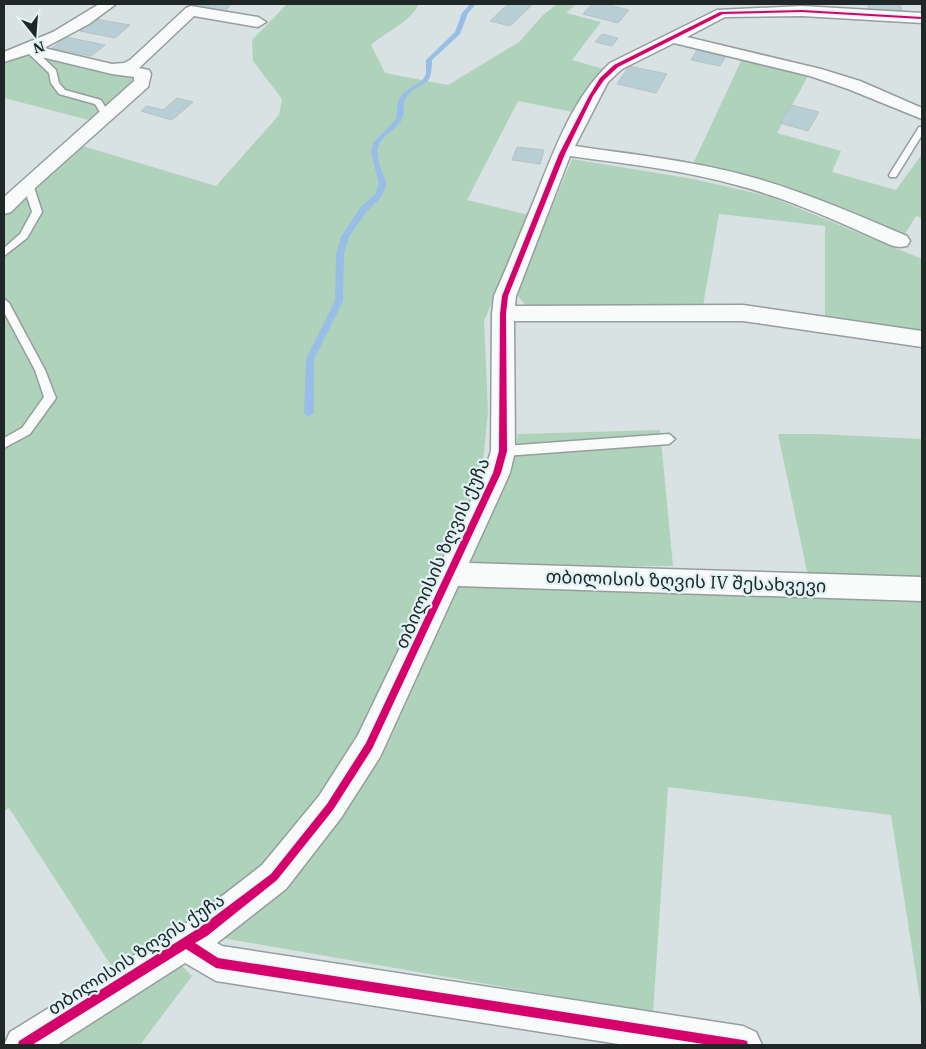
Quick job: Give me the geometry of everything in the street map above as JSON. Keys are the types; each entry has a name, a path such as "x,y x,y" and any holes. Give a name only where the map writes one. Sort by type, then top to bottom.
{"street":[{"path":"4,57 28,49 88,19 108,4"},
{"name":"თბილისის ზღვის ქუჩა","path":"23,1045 186,942 274,877 330,807 369,746 497,473 504,451 503,314 506,296 564,150 602,79 616,66 672,38 721,8 922,18"},
{"path":"120,69 136,63 191,11 258,22"},
{"path":"672,38 814,72 854,85 922,114"},
{"path":"4,208 28,184 142,83 144,78 143,74 28,49"},
{"path":"564,150 700,171 747,182 789,195 900,241"},
{"path":"503,314 743,313 922,339"},
{"name":"თბილისის ზღვის IV შესახვევი","path":"450,574 922,589"},
{"path":"186,942 216,963 743,1045"}],"lane":[{"path":"28,49 53,72 55,83 62,92 98,102 106,115"},
{"path":"893,175 922,129"},
{"path":"4,253 24,236 37,212 28,184"},
{"path":"4,303 40,370 50,398 26,431 4,443"},
{"path":"504,451 669,439"}],"green space":[{"path":"287,4 419,4 404,22 371,45 385,73 448,85 519,42 543,15 557,4 576,4 566,13 601,22 572,60 604,69 593,81 573,112 518,101 467,200 529,215 484,321 488,411 483,462 466,507 363,726 326,792 262,869 165,939 112,967 9,808 4,811 4,196 66,141 216,186 279,115 282,99 253,61 252,40"},
{"path":"29,53 137,78 89,120 4,98 4,64"},
{"path":"742,59 809,74 777,133 841,151 832,172 896,190 922,154 922,218 916,216 903,237 785,187 692,166"},
{"path":"572,159 693,179 769,196 922,259 922,330 825,318 825,226 719,214 703,306 538,309 525,305 516,293"},
{"path":"660,430 673,566 478,566 467,557 491,513 505,482 511,466 518,434"},
{"path":"778,434 922,439 922,580 808,576"},
{"path":"459,583 922,600 922,1012 891,815 668,787 653,1013 222,938 318,849 370,774 451,589"},
{"path":"178,962 192,976 140,1045 49,1045"}],"building":[{"path":"195,4 231,4 224,13 190,9"},
{"path":"508,4 533,4 510,26 490,21"},
{"path":"592,4 605,4 629,10 618,23 583,14"},
{"path":"867,4 900,4 902,11 869,9"},
{"path":"95,19 130,25 115,38 80,31"},
{"path":"602,34 618,38 612,46 595,42"},
{"path":"66,37 105,45 91,56 52,48"},
{"path":"698,48 727,54 720,66 691,60"},
{"path":"629,66 667,74 656,93 617,84"},
{"path":"177,98 193,102 172,120 141,111 147,106 163,110"},
{"path":"791,105 819,112 808,131 780,123"},
{"path":"517,147 544,150 540,164 512,160"}],"waterway":[{"path":"309,413 310,359 339,301 340,254 345,237 363,210 378,195 383,184 374,153 376,143 399,119 401,101 406,93 424,82 429,74 429,60 458,33 465,13 473,4"}],"cycle path":[{"path":"23,1045 203,932 274,877 330,807 369,746 497,473 503,451 503,314 505,296 562,154 591,96 602,79 616,66 722,13 802,11 922,18"},
{"path":"186,943 216,963 743,1045"}]}
